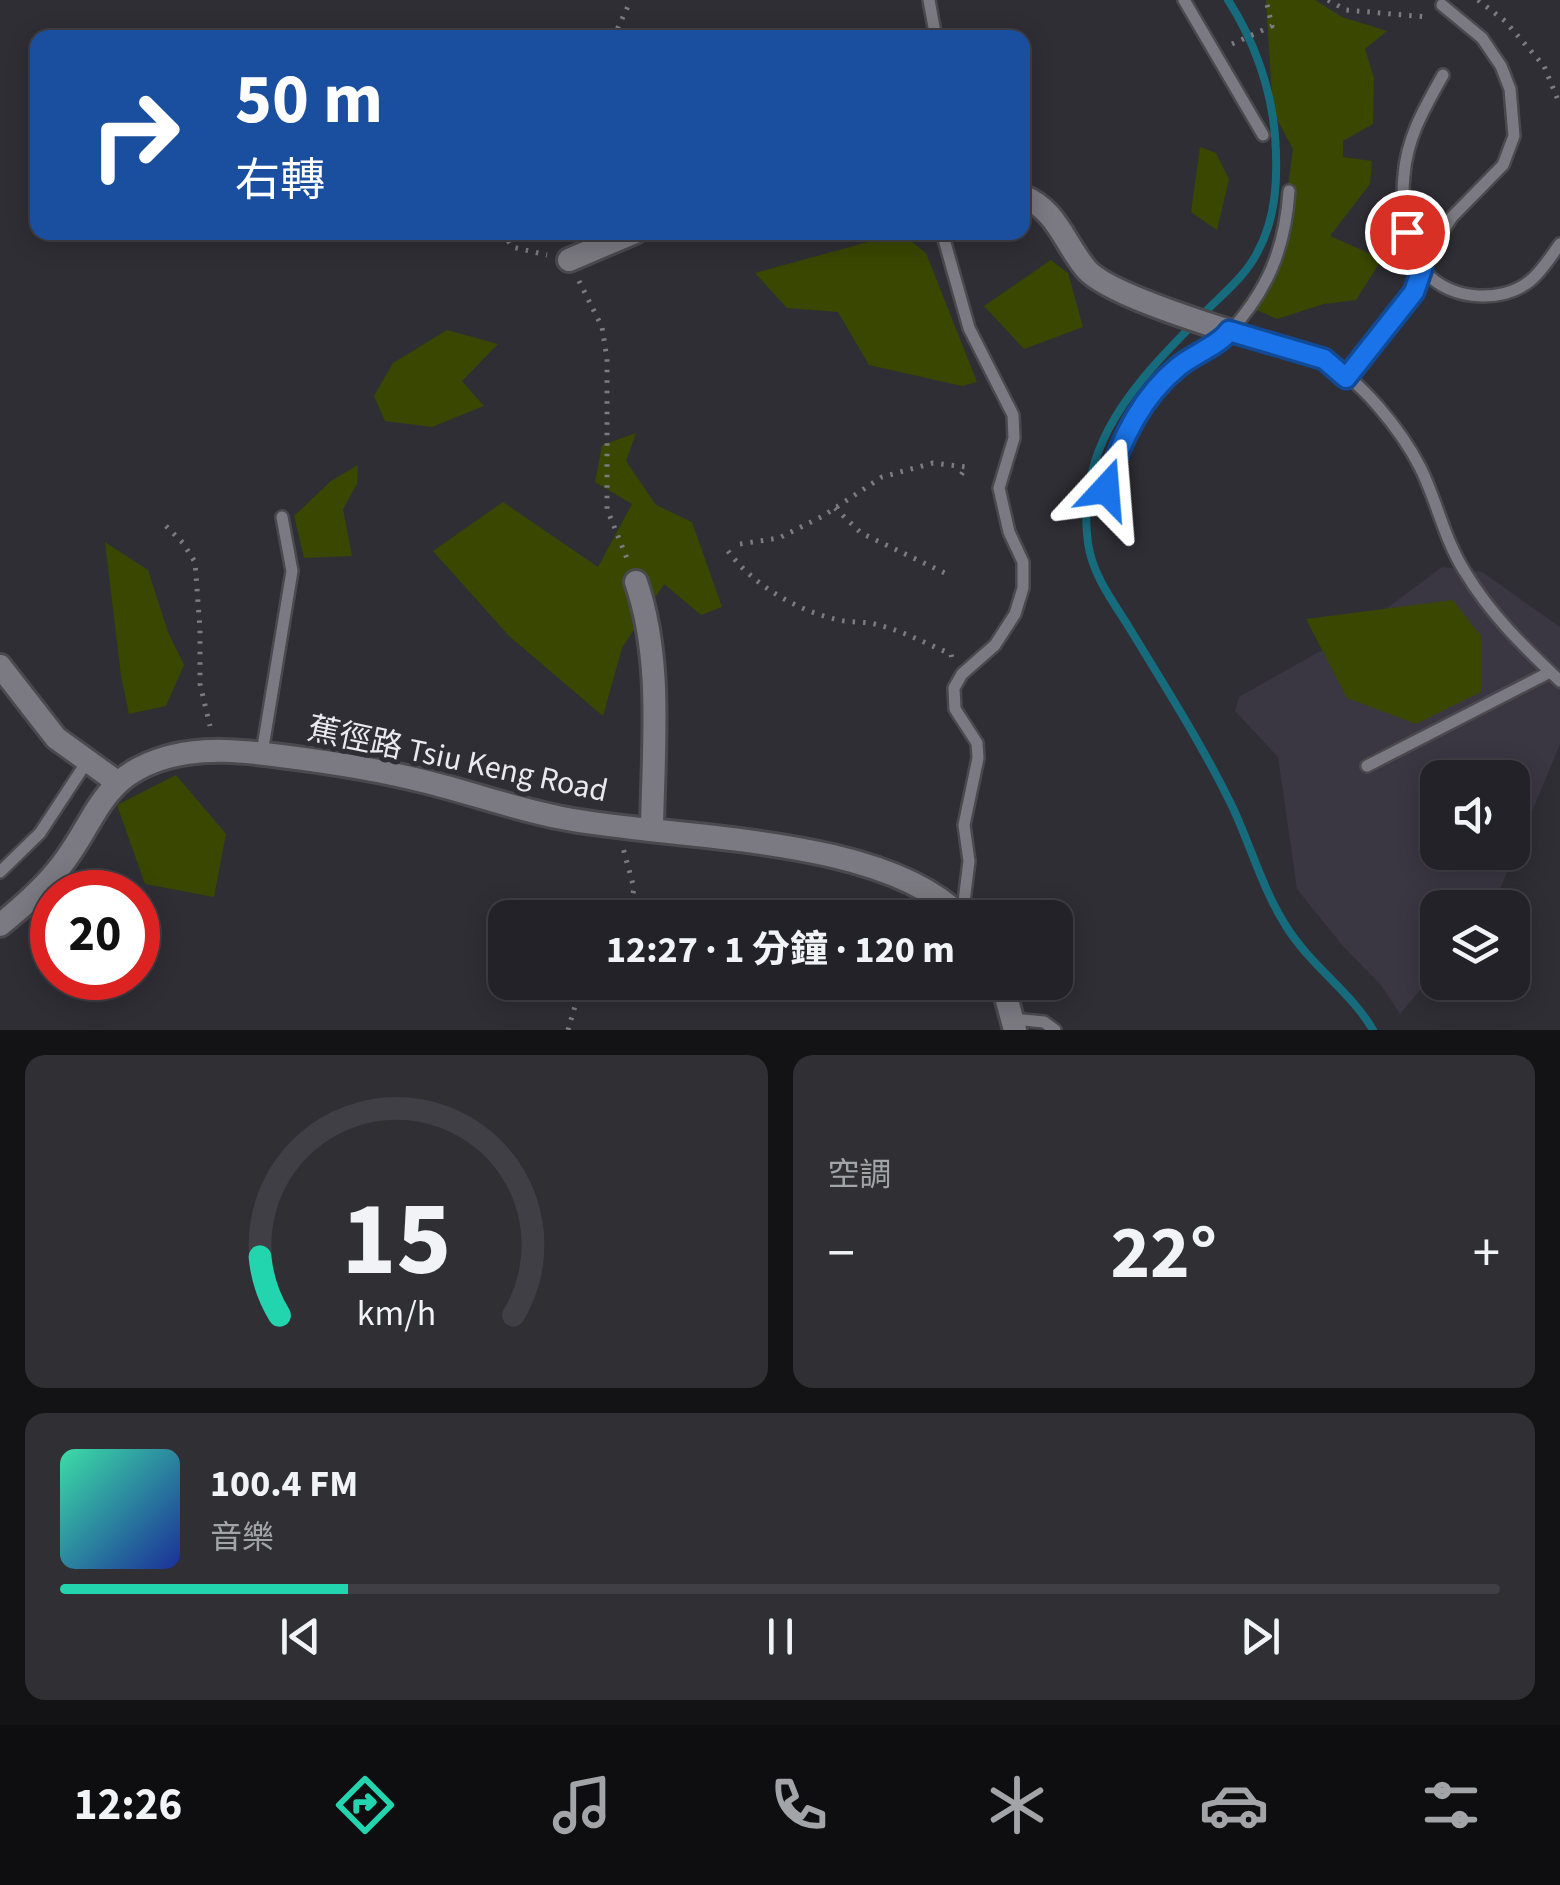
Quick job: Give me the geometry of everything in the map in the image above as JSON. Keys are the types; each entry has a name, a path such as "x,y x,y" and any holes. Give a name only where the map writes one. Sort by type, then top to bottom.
{"street":[{"path":"1030,199 1052,217 1089,272 1154,304 1225,330"},
{"path":"569,260 616,240"},
{"path":"636,582 647,614 654,686 652,830"},
{"path":"0,666 56,738 117,782"},
{"name":"蕉徑路 Tsiu Keng Road","path":"0,925 59,868 99,802 117,782 168,757 213,750 380,770 558,818 835,856 927,890 940,900"}],"lane":[{"path":"929,0 935,30"},
{"path":"1184,0 1263,135"},
{"path":"1346,378 1407,302 1452,217 1503,165 1514,136 1510,89 1501,66 1482,38 1442,6"},
{"path":"1443,74 1411,135 1403,178 1407,232 1422,269 1452,290 1477,298 1507,294 1531,281 1560,244"},
{"path":"1106,489 1116,456 1147,400 1176,368 1224,339 1225,330 1263,289 1281,250 1289,190"},
{"path":"944,240 969,328 1013,415 1014,438 999,488 1010,532 1023,562 1023,588 1015,614 954,688 956,708 977,743 978,758 964,824 969,861 964,900"},
{"path":"1225,330 1324,359 1369,397 1404,440 1421,470 1441,527 1464,572 1508,632 1555,676 1367,766"},
{"path":"262,753 292,572 282,517"},
{"path":"0,872 40,833 86,763"},
{"path":"1014,1024 1044,1022 1055,1030"}],"path":[{"path":"617,30 631,0"},
{"path":"1216,52 1272,26 1266,0"},
{"path":"1328,0 1346,10 1433,18"},
{"path":"1478,0 1505,21 1544,66 1560,105"},
{"path":"508,240 512,247 569,260 602,327 607,359 607,509 636,582"},
{"path":"740,544 779,538 835,508 882,476 933,463 966,467 958,480"},
{"path":"835,508 861,533 945,573"},
{"path":"166,526 195,562 200,684 212,734"},
{"path":"728,551 743,571 775,594 835,620 874,623 895,630 951,654 954,667"},
{"path":"616,826 634,888 632,900"},
{"path":"568,1030 577,1000"}],"shaded area":[{"path":"1442,567 1482,572 1560,627 1560,744 1530,817 1530,760 1420,760 1420,870 1508,870 1499,890 1420,890 1420,990 1400,1014 1381,985 1342,945 1297,889 1278,757 1235,711 1239,697 1358,630"}],"green space":[{"path":"1266,0 1315,0 1342,17 1387,31 1365,49 1374,78 1373,124 1343,141 1343,157 1372,161 1370,184 1330,236 1382,259 1356,300 1324,304 1277,319 1241,303 1260,291 1283,224 1293,149 1273,112"},
{"path":"1200,147 1216,153 1229,179 1217,230 1191,212"},
{"path":"875,240 910,240 926,253 977,382 962,386 869,365 838,312 787,308 755,273"},
{"path":"1051,260 1068,273 1083,327 1024,349 984,306"},
{"path":"447,330 498,344 462,381 484,406 432,427 385,421 374,396 393,363"},
{"path":"636,433 626,461 656,505 692,522 722,607 701,615 664,584 622,648 603,716 509,636 433,551 503,502 598,567 632,504 595,482 602,445"},
{"path":"358,465 357,484 343,509 352,556 304,558 294,516 331,481"},
{"path":"105,542 148,570 168,632 184,665 166,706 129,714"},
{"path":"1453,600 1481,636 1481,692 1416,724 1347,698 1306,619"},
{"path":"176,775 226,834 214,897 160,887 160,870 140,870 117,805"}],"waterway":[{"path":"1228,0 1246,31 1270,100 1276,180 1269,225 1247,269 1159,360 1118,413 1102,442 1092,473 1086,506 1088,543 1103,585 1221,784 1278,912 1307,954 1373,1030"}],"route":[{"path":"1106,489 1116,456 1147,400 1176,368 1224,339 1229,331 1324,359 1346,378 1414,292 1422,269 1407,232"}]}
